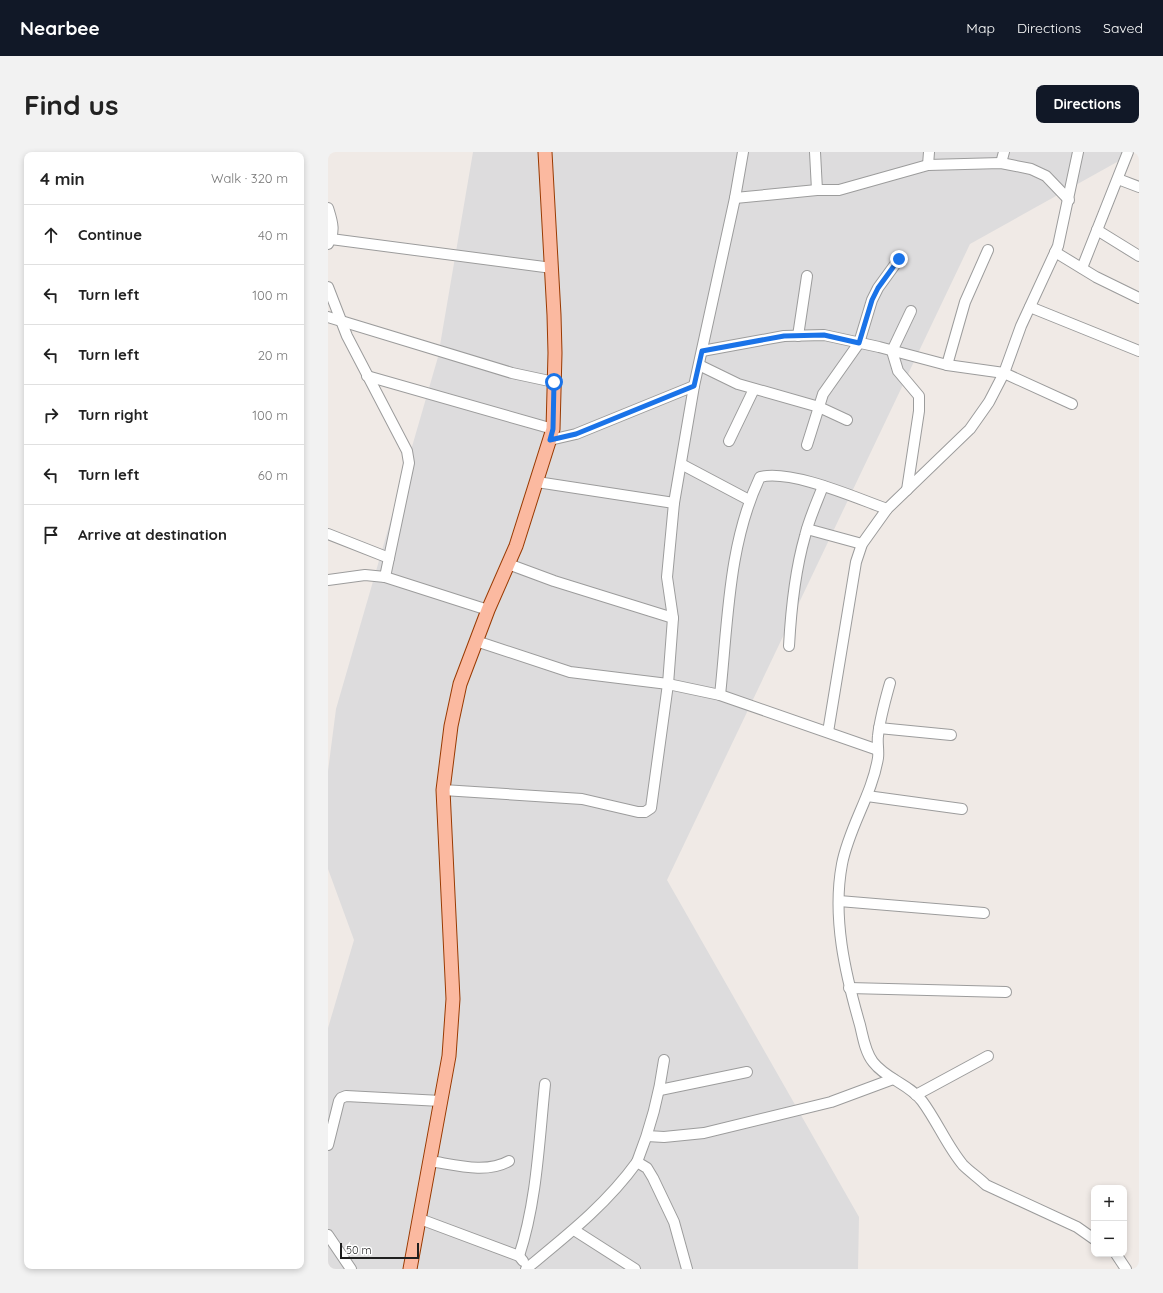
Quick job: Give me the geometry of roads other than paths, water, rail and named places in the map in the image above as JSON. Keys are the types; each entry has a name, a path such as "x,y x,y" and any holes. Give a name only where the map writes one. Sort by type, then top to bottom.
{"main road":[{"path":"410,1269 449,1056 454,999 443,790 451,726 460,684 488,610 516,546 551,434 555,353 552,268 545,152"}],"street":[{"path":"443,790 582,799 638,812 644,812 651,808 668,684 673,618 666,577 674,503 694,386 735,198 742,152"},
{"path":"815,152 817,190"},
{"path":"928,165 929,152"},
{"path":"1001,163 1004,152"},
{"path":"828,732 854,569 862,544 887,509 970,429 989,402 1004,373 1030,307 1056,252 1069,200 1078,152"},
{"path":"1082,268 1128,152"},
{"path":"735,198 817,190 840,190 928,165 1001,163 1031,168 1046,176 1069,200"},
{"path":"1118,179 1139,187"},
{"path":"328,208 334,226 330,237 552,268"},
{"path":"1097,230 1139,256"},
{"path":"947,365 965,302 988,250"},
{"path":"1056,252 1082,268 1139,298"},
{"path":"807,445 824,394 859,343 872,300 878,288 899,259"},
{"path":"798,336 807,276"},
{"path":"328,287 341,321 367,376 407,451 409,463 385,577"},
{"path":"1030,307 1139,351"},
{"path":"907,490 919,411 919,396 898,371 892,351 911,311"},
{"path":"328,318 512,373 554,382"},
{"path":"702,351 784,336 824,335 947,365 1004,373 1072,404"},
{"path":"699,365 754,389 784,396 819,407 847,420"},
{"path":"367,376 551,434 576,434 694,386"},
{"path":"729,441 754,389"},
{"path":"681,464 749,500"},
{"path":"720,695 731,581 749,500 760,477 780,475 823,486 887,509"},
{"path":"537,482 674,503"},
{"path":"788,646 791,610 800,553 823,486"},
{"path":"807,529 862,544"},
{"path":"328,534 389,558"},
{"path":"508,564 554,581 673,618"},
{"path":"328,580 365,576 385,577 488,610"},
{"path":"476,641 570,672 668,684 720,695 878,750"},
{"path":"890,683 879,728 878,757 863,809 853,827 842,864 839,901 839,925 849,988 866,1047 873,1062 893,1079 912,1090 963,1165 986,1184 1076,1227 1091,1237"},
{"path":"879,728 951,735"},
{"path":"867,796 962,809"},
{"path":"839,901 984,913"},
{"path":"849,988 1006,992"},
{"path":"916,1095 988,1056"},
{"path":"420,1219 519,1256 527,1269 574,1230 625,1179 637,1162 647,1136 660,1090 664,1060"},
{"path":"660,1090 747,1072"},
{"path":"647,1136 664,1137 704,1133 831,1102 893,1079"},
{"path":"519,1256 525,1237 533,1192 545,1084"},
{"path":"328,1145 339,1101 341,1098 346,1096 441,1101"},
{"path":"430,1161 487,1168 500,1166 509,1161"},
{"path":"637,1162 647,1168 674,1222 687,1269"},
{"path":"574,1230 635,1269"},
{"path":"328,1235 350,1269"},
{"path":"1118,1257 1126,1269"}]}
